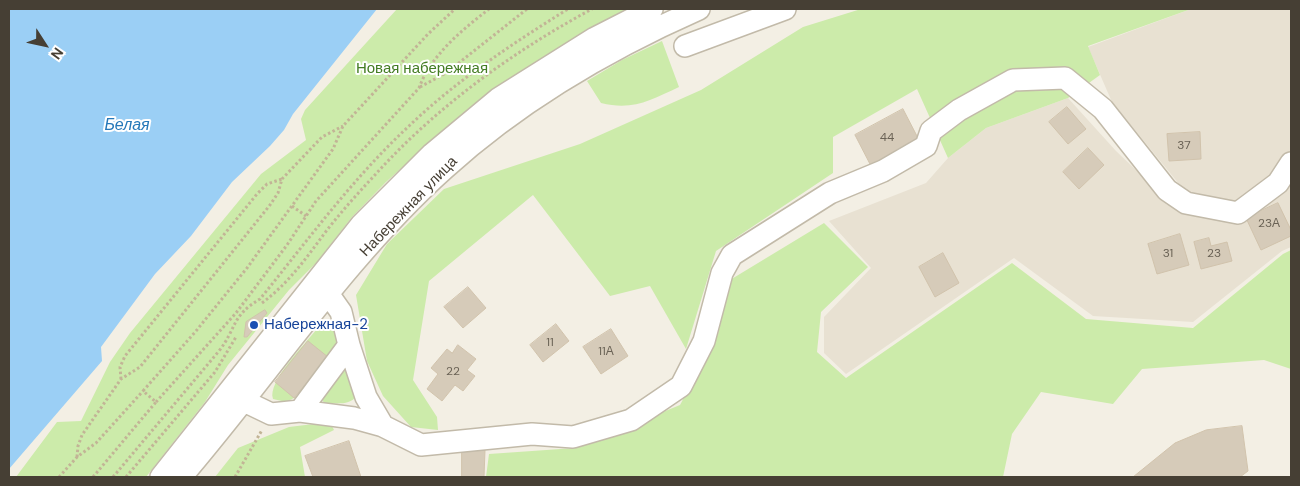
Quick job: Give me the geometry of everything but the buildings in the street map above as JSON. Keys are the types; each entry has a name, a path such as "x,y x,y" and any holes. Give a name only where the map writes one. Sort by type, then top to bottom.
{"street":[{"name":"Набережная улица","path":"161,477 361,225 413,172 452,136 498,99 595,38 652,9"},
{"path":"686,46 784,9"},
{"name":"Набережная улица","path":"182,477 329,295 409,203 443,170 510,115 604,55 686,11"},
{"path":"244,401 271,414 300,411 354,418 383,426 421,445 532,434 573,437 631,420 681,386 704,340 722,273 732,255 830,193 883,171 926,146 931,131 959,110 1013,80 1065,78 1103,109 1167,190 1186,203 1238,213 1278,183 1291,163"},
{"path":"329,295 341,312 349,345 366,397 383,426"},
{"path":"300,411 349,345"}],"path":[{"path":"77,457 82,435 121,379 140,367 206,286 270,206 278,193 282,179 322,137 343,126 428,34 455,9"},
{"path":"419,88 425,72 433,60 489,9"},
{"path":"93,477 156,402 237,314 316,201 419,88 446,74 527,9"},
{"path":"113,477 231,336 237,314 260,299 336,204 407,127 476,69 568,9"},
{"path":"59,477 77,457 96,443 143,391 196,331 247,268 334,149 343,126"},
{"path":"121,379 120,367 138,340 257,194 267,184 282,179"},
{"path":"292,206 306,216"},
{"path":"126,477 214,372 236,337"},
{"path":"143,391 156,402"},
{"path":"235,477 271,414"}],"shaded area":[{"path":"1191,9 1291,9 1291,154 1274,181 1237,208 1188,195 1112,102 1088,47"},
{"path":"1068,98 1116,151 1180,212 1239,217 1291,170 1291,247 1282,251 1193,322 1093,316 1014,258 846,374 824,353 824,317 871,268 829,221 926,183 948,158 986,128"}],"green space":[{"name":"Новая набережная","path":"397,9 627,9 536,62 491,92 446,128 386,182 352,217 317,262 289,290 228,365 205,402 146,477 16,477 57,422 81,421 110,362 130,333 261,174 306,140 301,119 305,110"},
{"path":"861,9 1191,9 1088,46 1100,75 1068,98 986,128 948,158 917,89 833,137 833,173 716,251 686,349 650,286 610,296 533,195 429,281 413,380 437,417 438,430 411,427 383,396 367,361 356,295 387,244 444,189 580,144 701,90 803,27"},
{"path":"662,41 679,87 650,100 632,105 623,106 601,103 587,81 622,60"},
{"path":"824,223 868,267 821,312 817,352 846,378 1012,263 1086,319 1193,328 1283,254 1291,250 1291,369 1264,360 1142,369 1113,404 1041,392 1012,434 1003,477 486,477 489,454 575,448 680,405 718,334 730,280"},
{"path":"323,325 336,328 336,345 294,398 286,402 273,399 273,392 281,373 317,329"},
{"path":"342,369 349,370 357,396 346,403 324,403 320,395"},
{"path":"330,422 334,430 300,447 305,477 215,477 238,448 289,427"}],"water":[{"name":"Белая","path":"9,9 377,9 293,114 284,130 232,182 191,236 155,274 101,347 102,361 9,469"}],"place":[{"name":"Набережная-2","path":"254,325"}]}
